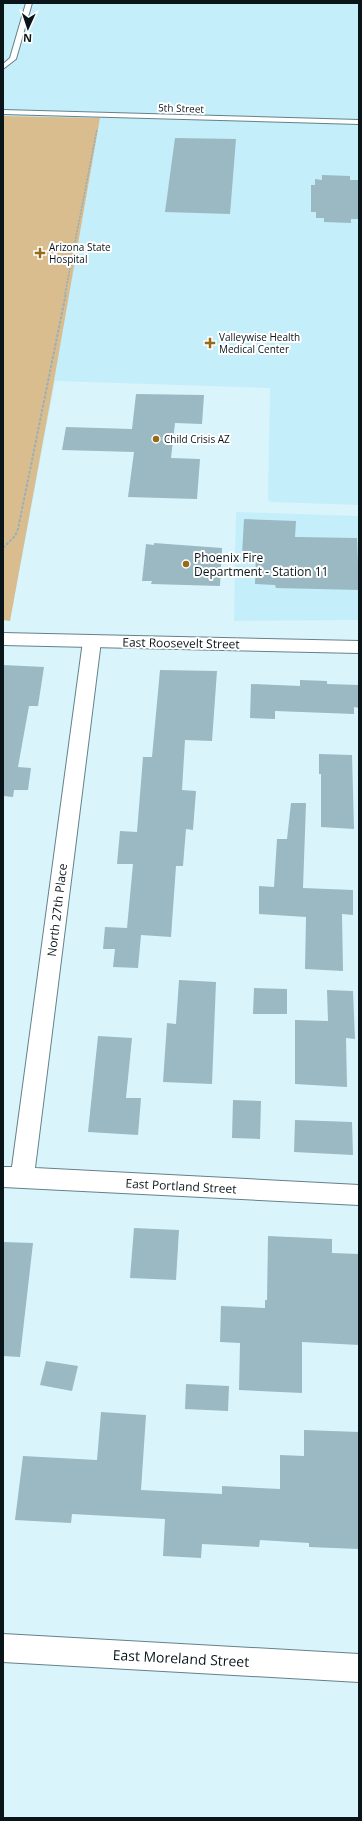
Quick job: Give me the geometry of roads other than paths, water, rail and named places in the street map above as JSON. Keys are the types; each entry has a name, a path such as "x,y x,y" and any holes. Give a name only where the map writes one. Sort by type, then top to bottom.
{"street":[{"name":"East Roosevelt Street","path":"3,639 359,648"},
{"name":"North 27th Place","path":"12,1178 92,642"},
{"name":"East Portland Street","path":"12,1178 359,1195"},
{"name":"East Moreland Street","path":"3,1648 359,1668"}],"lane":[{"path":"3,67 13,59 29,3"},
{"name":"5th Street","path":"3,112 359,122"}],"place":[{"name":"Arizona State Hospital","path":"40,253"},
{"name":"Valleywise Health Medical Center","path":"210,343"},
{"name":"Child Crisis AZ","path":"156,439"},
{"name":"Phoenix Fire Department - Station 11","path":"186,564"}]}
